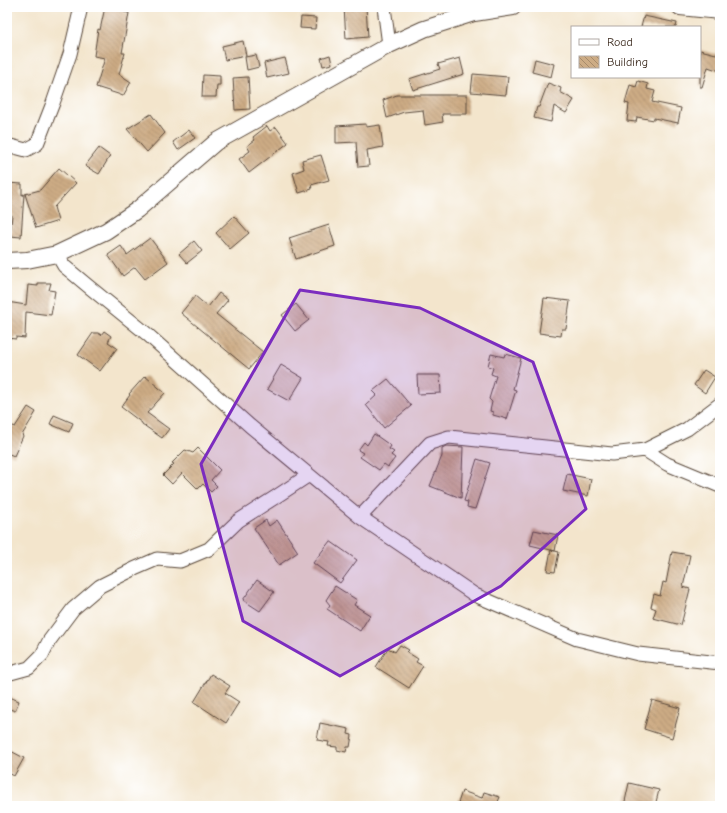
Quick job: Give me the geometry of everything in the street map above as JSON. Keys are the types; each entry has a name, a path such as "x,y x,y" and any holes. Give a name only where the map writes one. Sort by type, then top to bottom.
{"street":[{"path":"7,145 26,150 37,144 70,54 81,7"},
{"path":"384,7 389,44"},
{"path":"7,261 27,260 57,254 106,231 137,210 216,142 389,44 424,29 474,14 513,7"},
{"path":"680,7 720,11"},
{"path":"57,254 64,266 147,334 250,426 360,517 475,596 577,639 638,654 720,663"},
{"path":"360,517 430,443 449,437 612,454 645,450 687,429 720,404"},
{"path":"645,450 667,464 720,486"},
{"path":"7,674 29,668 42,655 49,641 73,609 100,586 157,559 180,561 209,549 238,521 309,475"}],"highlighted area":[{"path":"300,290 420,308 533,362 586,509 501,586 340,676 243,621 201,464"}],"building":[{"path":"105,7 125,7 124,12 129,13 122,53 125,53 119,74 131,82 123,96 96,87 105,58 94,56 98,29 100,30"},
{"path":"344,7 366,7 368,37 346,39"},
{"path":"644,16 677,23 676,26 641,26"},
{"path":"301,17 316,18 315,29 300,28"},
{"path":"243,41 246,56 225,60 222,46"},
{"path":"701,50 720,55 720,71 708,67 702,87 700,87"},
{"path":"256,55 259,67 247,70 245,57"},
{"path":"330,55 332,64 323,66 321,58"},
{"path":"285,58 289,73 267,78 264,63"},
{"path":"460,58 464,74 413,90 409,79 440,69 438,64"},
{"path":"535,59 554,64 551,77 532,72"},
{"path":"473,74 508,77 506,95 471,92"},
{"path":"203,75 220,76 220,85 217,85 216,97 202,97"},
{"path":"248,77 250,109 235,110 233,78"},
{"path":"638,81 648,84 647,89 655,91 652,102 681,108 678,123 654,118 654,120 637,117 636,122 627,121 629,104 625,103 630,85 636,87"},
{"path":"548,83 561,88 560,92 574,100 566,113 554,106 551,122 534,118 537,107 539,107"},
{"path":"397,95 467,95 467,114 442,114 443,122 425,125 423,110 404,112 387,118 383,100"},
{"path":"151,114 165,133 147,152 127,129"},
{"path":"366,124 366,127 380,125 383,147 367,150 369,166 358,167 356,142 336,143 336,126"},
{"path":"267,126 270,131 276,127 288,143 249,173 239,159 250,151 247,146 255,140 253,137"},
{"path":"189,130 195,138 178,150 173,142"},
{"path":"99,148 110,156 99,174 85,166"},
{"path":"321,155 329,180 311,185 312,189 299,193 293,173 304,169 302,160"},
{"path":"59,168 76,183 54,207 58,221 36,228 25,194 40,190"},
{"path":"7,183 22,184 22,195 24,194 21,237 10,236 12,215 7,214"},
{"path":"234,216 249,233 230,249 216,233"},
{"path":"329,225 335,246 296,259 289,238"},
{"path":"150,238 168,262 145,279 135,267 123,276 108,255 121,246 127,255"},
{"path":"194,241 202,251 187,263 179,254"},
{"path":"38,283 51,283 49,290 55,291 51,315 26,312 25,338 7,338 7,302 26,305 28,285 38,286"},
{"path":"219,293 228,300 216,314 263,352 249,369 181,313 195,296 208,307"},
{"path":"544,298 570,301 566,329 562,329 561,336 539,333"},
{"path":"296,304 309,320 295,331 282,315"},
{"path":"104,331 111,336 108,342 117,348 100,371 78,355 93,333 98,333 101,335"},
{"path":"491,354 504,357 505,354 521,358 513,389 516,390 507,419 493,415 493,412 490,411 492,402 489,399 496,376 491,374 493,368 488,366"},
{"path":"281,365 303,378 289,401 267,389"},
{"path":"704,370 715,377 705,393 694,385"},
{"path":"417,375 440,375 441,393 418,394"},
{"path":"145,376 165,393 147,413 169,429 162,438 121,407 130,395 129,394"},
{"path":"388,379 411,406 384,428 366,405 377,395 373,391"},
{"path":"28,407 36,412 22,435 23,436 14,456 7,453 7,423 15,427"},
{"path":"54,415 73,423 69,432 50,424"},
{"path":"374,434 391,446 389,449 394,452 391,455 395,458 388,467 384,464 379,470 360,457 363,453 358,450 364,442 367,445"},
{"path":"446,446 463,447 461,498 430,486 442,456 442,448"},
{"path":"198,448 220,470 211,480 217,486 211,492 203,484 198,489 182,473 172,484 163,475 185,450 193,453"},
{"path":"477,459 490,463 475,509 467,507 468,502 464,501"},
{"path":"567,474 591,479 588,496 563,491"},
{"path":"266,520 269,526 277,520 298,552 279,565 254,528"},
{"path":"534,530 558,535 555,551 530,545"},
{"path":"330,541 357,560 340,583 313,563"},
{"path":"551,550 559,552 555,572 547,571"},
{"path":"672,552 690,555 683,587 690,589 681,625 653,618 656,609 651,607 654,594 660,596 663,582 666,583"},
{"path":"257,580 274,592 260,611 243,600"},
{"path":"335,586 357,600 354,605 370,615 360,631 327,609 330,605 326,600"},
{"path":"400,645 409,650 407,652 418,659 416,662 423,666 409,688 376,667 388,648 395,652"},
{"path":"211,674 230,686 225,693 239,702 226,723 194,702"},
{"path":"7,696 19,701 15,711 7,708"},
{"path":"652,700 680,708 672,738 644,729"},
{"path":"320,723 349,729 348,734 352,735 350,747 347,747 346,752 337,750 337,747 328,746 329,742 317,740"},
{"path":"7,749 24,758 14,776 7,772"},
{"path":"629,783 659,790 655,806 624,806"},
{"path":"462,791 482,798 484,792 500,797 497,804 500,806 457,806"}]}
